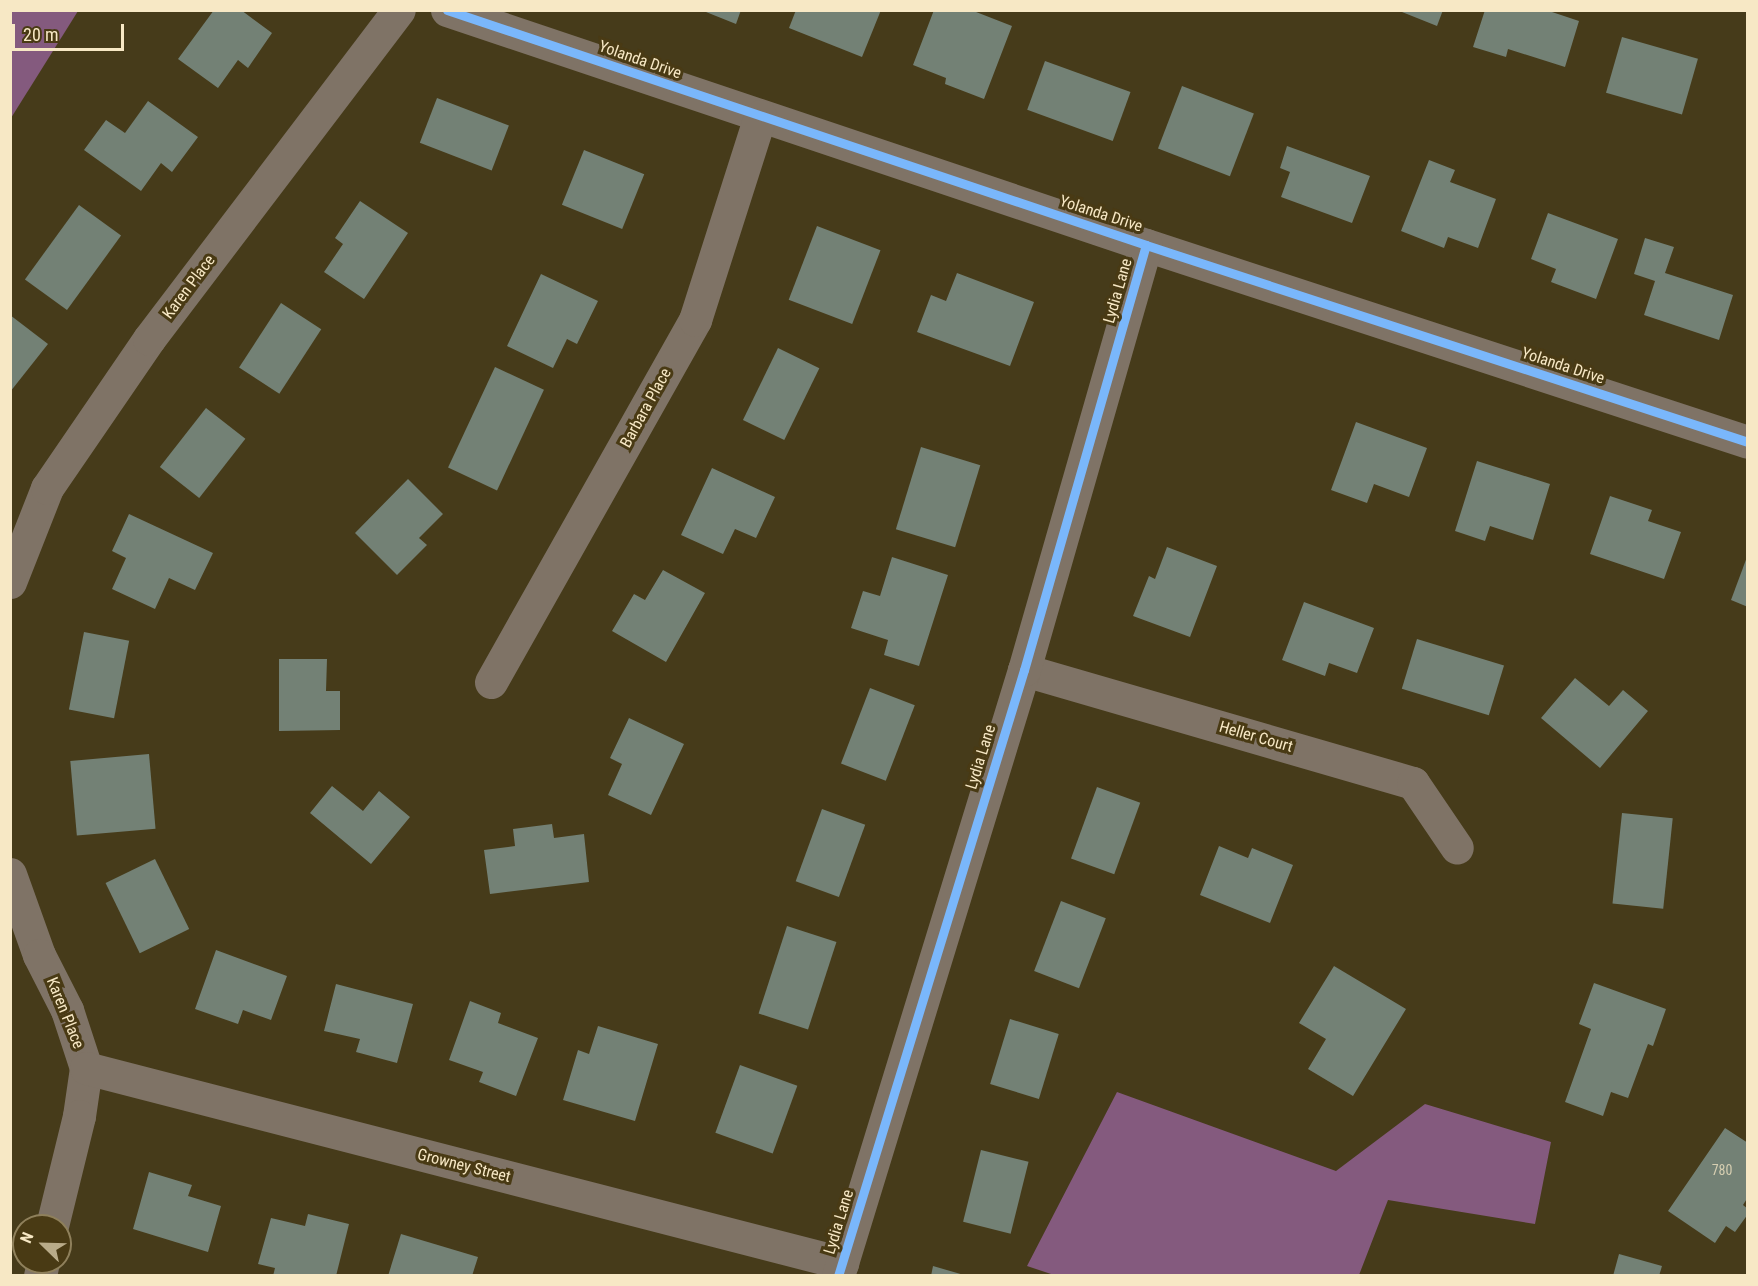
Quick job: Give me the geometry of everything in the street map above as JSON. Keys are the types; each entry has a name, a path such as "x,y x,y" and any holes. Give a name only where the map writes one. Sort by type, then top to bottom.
{"street":[{"name":"Karen Place","path":"10,582 47,488 149,339 399,10"},
{"name":"Yolanda Drive","path":"447,10 1146,245 1748,442"},
{"name":"Barbara Place","path":"491,682 695,320 760,116"},
{"name":"Lydia Lane","path":"840,1269 1024,670 1146,245"},
{"name":"Heller Court","path":"1024,670 1413,783 1457,848"},
{"name":"Karen Place","path":"10,874 39,955 67,1010 86,1068 79,1116 55,1214"},
{"name":"Growney Street","path":"86,1068 840,1269"}],"shaded area":[{"path":"10,11 78,11 11,118"},
{"path":"1117,1092 1336,1171 1425,1104 1551,1142 1535,1224 1388,1200 1359,1275 1057,1276 1027,1266"}],"building":[{"path":"214,10 241,10 272,33 248,68 238,60 218,88 178,59"},
{"path":"701,10 741,10 736,24"},
{"path":"796,10 881,10 862,57 789,28"},
{"path":"934,10 971,10 1012,26 984,99 945,84 946,78 913,65"},
{"path":"1397,10 1443,10 1437,26"},
{"path":"1485,10 1546,10 1579,21 1565,67 1508,49 1506,57 1473,47"},
{"path":"1622,37 1698,59 1682,115 1606,93"},
{"path":"1045,61 1131,92 1113,141 1027,110"},
{"path":"1182,86 1254,114 1230,176 1158,149"},
{"path":"437,98 509,126 492,170 420,143"},
{"path":"148,101 198,137 172,172 161,163 141,191 84,150 106,120 125,133"},
{"path":"1287,146 1370,176 1352,223 1281,197 1290,172 1280,168"},
{"path":"584,150 644,174 622,229 562,205"},
{"path":"1429,160 1455,170 1450,182 1496,199 1478,248 1448,237 1444,248 1401,231"},
{"path":"360,201 408,233 364,299 324,272 343,244 335,238"},
{"path":"79,205 121,236 67,310 25,279"},
{"path":"1548,213 1618,239 1596,299 1551,282 1556,269 1531,259"},
{"path":"817,226 880,250 852,324 789,300"},
{"path":"1645,238 1674,247 1665,273 1733,295 1719,340 1644,315 1655,281 1634,274"},
{"path":"957,273 1034,302 1010,366 917,332 931,295 946,301"},
{"path":"541,274 598,301 577,344 567,339 553,368 507,346"},
{"path":"281,303 321,329 279,394 239,368"},
{"path":"10,315 48,344 10,392"},
{"path":"778,348 819,368 784,440 743,420"},
{"path":"495,367 544,390 497,490 448,468"},
{"path":"206,408 245,439 199,498 160,467"},
{"path":"1356,422 1427,448 1409,497 1374,484 1367,503 1331,490"},
{"path":"921,447 980,465 955,547 896,529"},
{"path":"1477,461 1550,484 1533,540 1490,526 1485,541 1455,531"},
{"path":"712,468 775,497 756,538 735,529 723,554 681,535"},
{"path":"408,479 443,514 419,538 427,545 397,575 355,533"},
{"path":"1610,496 1652,510 1648,521 1681,532 1664,579 1590,554"},
{"path":"129,514 213,553 195,590 169,578 155,609 112,589 126,558 112,551"},
{"path":"1167,547 1217,566 1190,637 1133,616 1149,576 1155,579"},
{"path":"892,557 948,575 919,666 884,655 888,640 851,628 863,591 880,596"},
{"path":"1748,557 1748,607 1731,600"},
{"path":"663,570 705,593 666,662 612,631 634,594 645,600"},
{"path":"1304,602 1374,628 1357,673 1329,663 1325,676 1282,660"},
{"path":"84,632 129,641 114,718 69,710"},
{"path":"1417,639 1504,666 1489,715 1402,689"},
{"path":"279,659 327,659 326,691 340,691 340,730 279,731"},
{"path":"1575,678 1609,706 1623,690 1648,711 1600,768 1541,718"},
{"path":"870,688 915,705 886,781 841,764"},
{"path":"629,718 684,744 651,815 608,795 622,764 610,758"},
{"path":"149,754 156,829 77,836 70,761"},
{"path":"332,786 363,811 379,791 410,817 371,864 310,813"},
{"path":"1097,787 1140,803 1114,874 1071,858"},
{"path":"822,809 865,825 839,897 796,881"},
{"path":"1622,813 1673,818 1663,909 1612,904"},
{"path":"552,824 554,838 584,834 589,882 490,894 484,850 515,846 513,829"},
{"path":"1219,846 1248,858 1252,848 1293,865 1270,923 1200,895"},
{"path":"155,859 189,929 140,953 106,883"},
{"path":"1061,901 1106,918 1079,988 1034,971"},
{"path":"787,926 836,942 808,1030 759,1013"},
{"path":"216,950 287,976 271,1020 243,1010 238,1024 195,1009"},
{"path":"1334,966 1406,1009 1353,1096 1308,1069 1326,1039 1299,1023"},
{"path":"1594,983 1666,1009 1653,1046 1648,1044 1628,1098 1611,1092 1603,1116 1565,1102 1591,1029 1579,1024"},
{"path":"336,984 413,1004 397,1063 356,1052 360,1039 324,1031"},
{"path":"470,1001 501,1013 498,1023 538,1038 516,1096 479,1082 483,1072 449,1060"},
{"path":"1010,1019 1059,1034 1039,1099 990,1084"},
{"path":"598,1026 658,1044 635,1121 563,1100 578,1050 589,1054"},
{"path":"740,1065 797,1086 773,1154 715,1133"},
{"path":"1725,1128 1748,1143 1748,1197 1743,1205 1748,1209 1748,1214 1735,1232 1726,1226 1715,1243 1668,1211"},
{"path":"981,1150 1029,1162 1011,1234 963,1222"},
{"path":"149,1172 192,1185 188,1196 221,1206 208,1252 133,1229"},
{"path":"308,1214 349,1224 336,1276 273,1276 275,1268 258,1264 271,1218 305,1226"},
{"path":"401,1234 478,1257 472,1276 388,1276"},
{"path":"1619,1254 1662,1266 1659,1276 1613,1276"},
{"path":"933,1266 964,1275 931,1276"}],"cycle path":[{"path":"447,10 1146,245 1748,442"},
{"path":"838,1276 1024,670 1146,245"}]}
